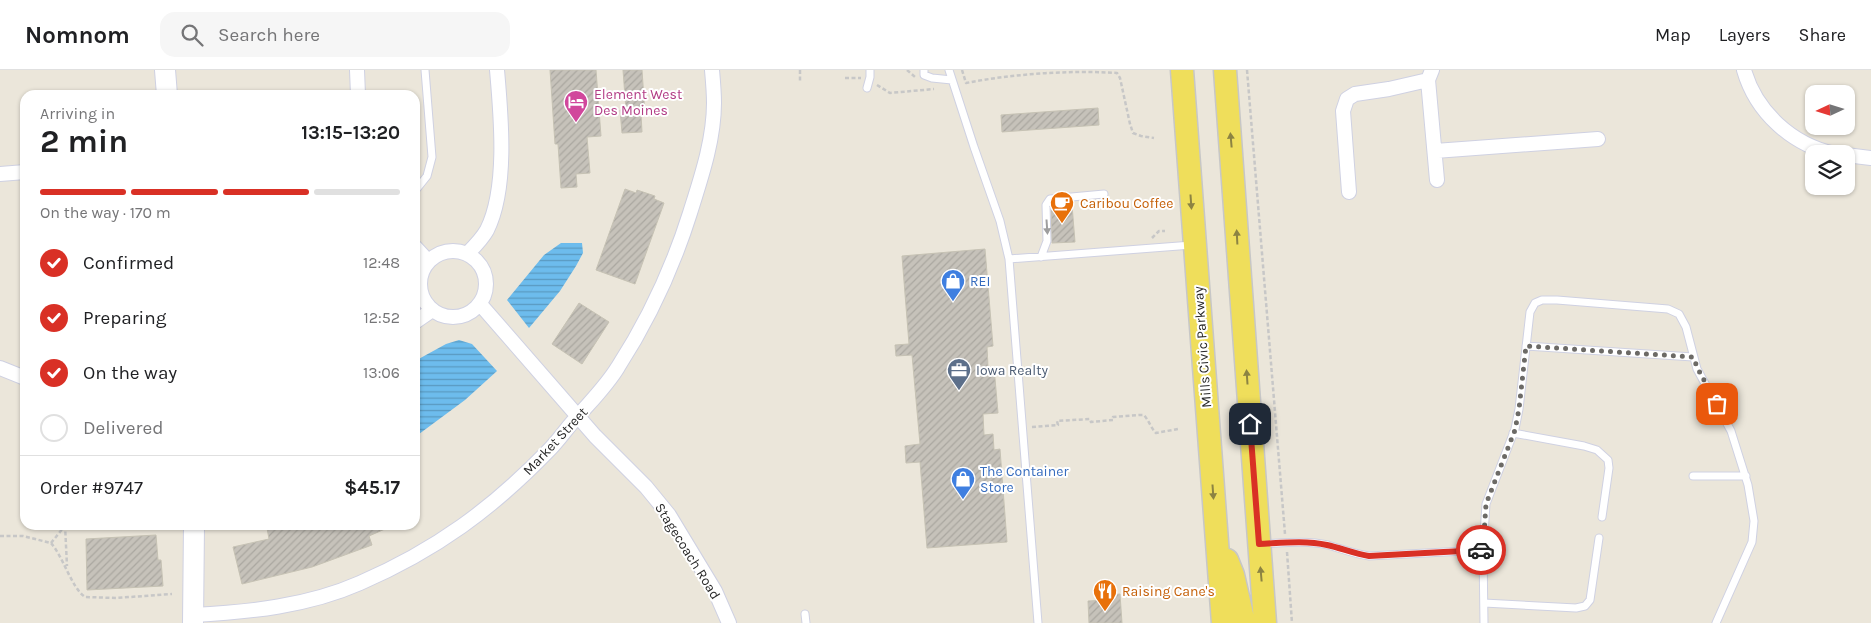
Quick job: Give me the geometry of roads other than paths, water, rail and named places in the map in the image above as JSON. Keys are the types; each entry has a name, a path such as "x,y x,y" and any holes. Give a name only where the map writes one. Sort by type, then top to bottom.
{"main road":[{"name":"Mills Civic Parkway","path":"1182,70 1223,623"},
{"path":"1225,70 1265,623"},
{"path":"1217,539 1234,574 1244,623"}],"street":[{"path":"166,70 167,90"},
{"path":"357,70 358,90"},
{"path":"467,254 487,230 497,196 501,156 497,70"},
{"name":"Market Street","path":"193,619 275,608 320,598 359,584 422,553 478,516 550,448 596,397 618,368 662,288 680,244 705,162 714,102 712,70"},
{"path":"1744,70 1756,97 1767,113 1781,127 1808,145"},
{"path":"1349,192 1343,111 1347,100 1355,94 1389,89 1430,75 1437,180"},
{"path":"1435,151 1598,138"},
{"path":"1855,157 1871,158"},
{"path":"0,174 20,172"},
{"path":"420,279 428,261 438,254 456,251 467,254 476,260 484,271 487,282 486,294 474,311 464,316 452,318 440,316 430,309 421,295 420,289"},
{"path":"420,252 428,261"},
{"name":"Stagecoach Road","path":"480,304 578,415 594,436 646,487 669,515 715,591 729,623"},
{"path":"420,319 428,313 430,309"},
{"path":"0,368 20,376"},
{"path":"193,619 194,530"}],"lane":[{"path":"420,185 427,176 432,157 425,70"},
{"path":"868,84 870,70"},
{"path":"924,70 924,75 932,78 952,80"},
{"path":"949,70 1000,221 1009,259 1038,623"},
{"path":"1041,257 1048,241 1047,202 1050,199 1104,194"},
{"path":"1009,259 1195,245"},
{"path":"1484,623 1483,550 1486,504 1513,433 1519,409 1530,312 1535,303 1542,300 1557,300 1668,309 1679,314 1686,327 1693,357 1698,369 1732,431 1746,476 1754,521 1752,542 1716,623"},
{"path":"1526,346 1693,357"},
{"path":"1513,433 1584,446 1596,450 1608,460 1610,468 1602,517"},
{"path":"1693,476 1746,476"},
{"path":"1484,603 1576,608 1585,606 1590,600 1599,538"},
{"path":"1259,544 1306,543 1327,545 1352,554 1369,556 1483,550"},
{"path":"805,614 806,623"}],"water":[{"path":"561,243 582,243 583,253 560,291 529,328 507,300 544,255"},
{"path":"459,340 472,344 497,371 465,400 420,433 420,358 446,344"}],"place":[{"name":"Element West Des Moines","path":"576,123"},
{"name":"Caribou Coffee","path":"1062,224"},
{"name":"REI","path":"953,302"},
{"name":"Iowa Realty","path":"959,391"},
{"name":"The Container Store","path":"963,500"},
{"name":"Raising Cane's","path":"1105,612"}]}
